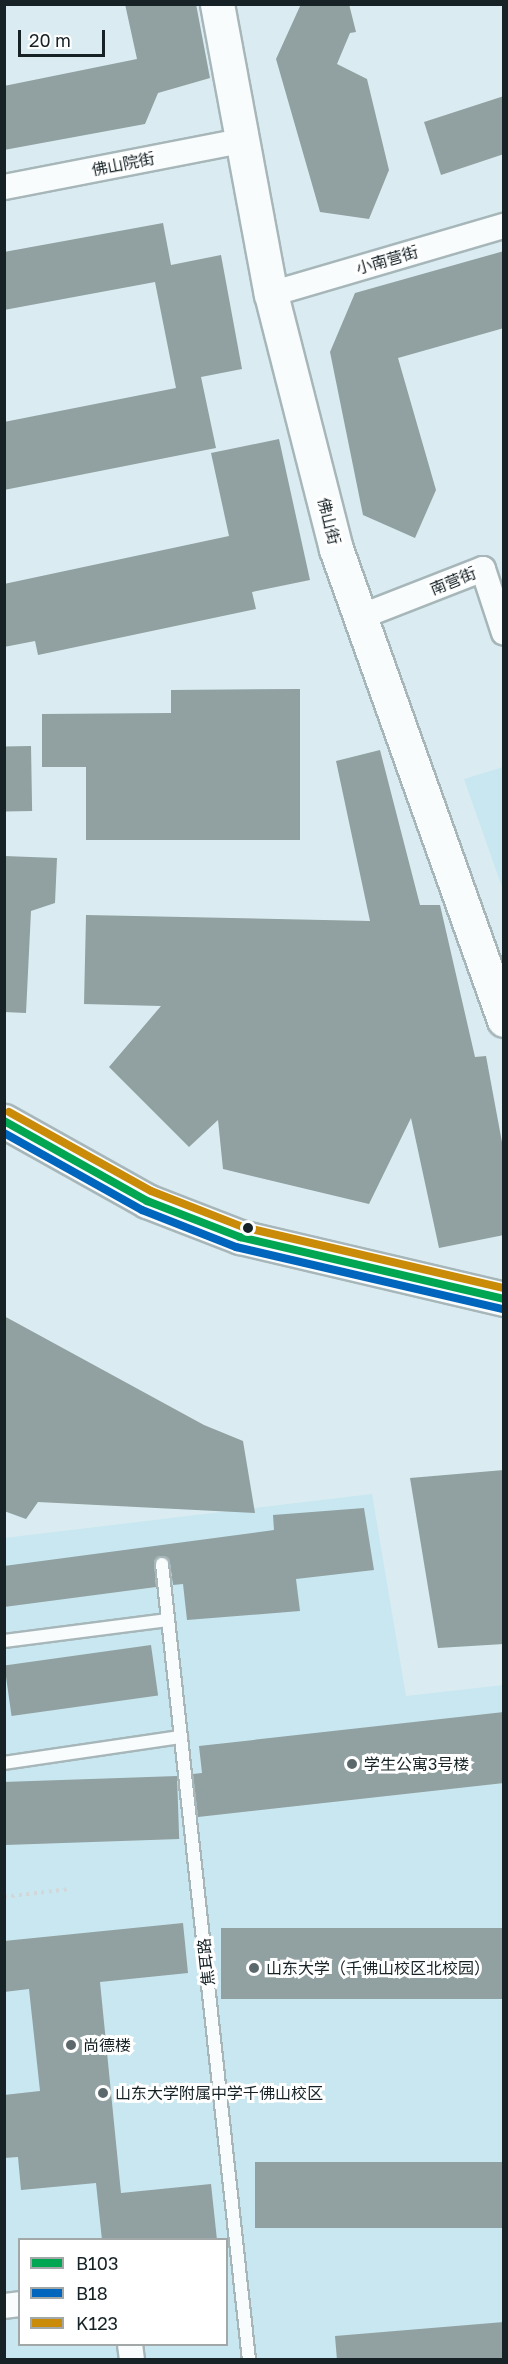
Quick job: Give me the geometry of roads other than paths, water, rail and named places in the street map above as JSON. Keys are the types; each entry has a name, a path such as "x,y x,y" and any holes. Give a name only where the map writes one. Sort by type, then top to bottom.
{"street":[{"name":"佛山街","path":"217,4 271,294 336,549 504,1020"},
{"name":"佛山院街","path":"4,187 241,141"},
{"name":"小南营街","path":"271,294 504,226"},
{"name":"南营街","path":"360,617 483,569 504,633"},
{"path":"4,1121 147,1201 240,1237 504,1299"}],"lane":[{"name":"焦耳路","path":"162,1564 249,2360"},
{"path":"4,1641 168,1620"},
{"path":"4,1762 181,1737"}],"place":[{"name":"学生公寓3号楼","path":"352,1764"},
{"name":"山东大学（千佛山校区北校园）","path":"254,1968"},
{"name":"尚德楼","path":"71,2045"},
{"name":"山东大学附属中学千佛山校区","path":"103,2093"}]}
